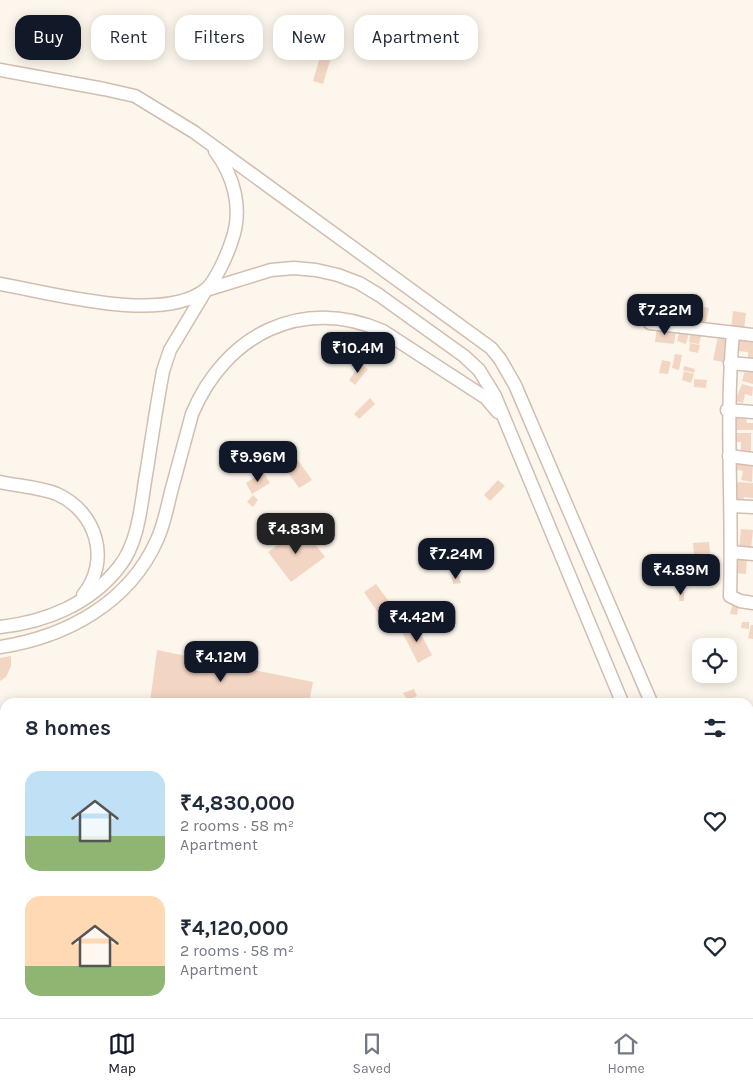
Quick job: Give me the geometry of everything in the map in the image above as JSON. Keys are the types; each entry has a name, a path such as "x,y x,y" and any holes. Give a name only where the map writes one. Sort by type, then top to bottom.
{"street":[{"path":"0,70 128,94 148,103 194,132 476,336 500,359 515,385 649,698"},
{"path":"0,627 60,613 80,603 103,584 120,566 130,546 138,521 163,371 173,344 229,250 236,221 237,206 232,184 224,164 215,151 194,132"},
{"path":"0,284 132,307 162,305 271,270 294,268 316,270 338,274 359,283 451,347 479,370 495,396 620,698"},
{"path":"0,647 37,639 76,624 93,614 115,596 133,576 158,539 192,414 198,399 208,382 232,354 276,326 317,316 365,323 384,332 486,398 496,409 510,431"},
{"path":"650,323 753,336"},
{"path":"733,333 728,410 731,506 730,596 740,601 753,603"},
{"path":"730,363 753,365"},
{"path":"728,410 753,412"},
{"path":"729,456 753,459"},
{"path":"0,482 58,494 76,506 93,528 98,556 94,577 77,601 60,613"},
{"path":"731,506 753,508"},
{"path":"731,552 753,554"}],"building":[{"path":"319,60 330,60 323,84 313,81"},
{"path":"681,298 688,299 686,322 669,320 670,311 679,312"},
{"path":"661,303 669,304 667,319 660,318"},
{"path":"699,306 709,308 705,327 696,325"},
{"path":"733,311 746,313 744,330 731,329"},
{"path":"657,327 676,330 674,344 655,342"},
{"path":"680,330 689,333 686,344 677,341"},
{"path":"691,331 702,333 699,344 689,342"},
{"path":"718,337 728,339 723,362 713,360"},
{"path":"739,337 753,339 753,358 748,358 748,352 738,351"},
{"path":"690,343 700,345 698,353 689,351"},
{"path":"343,346 351,350 344,364 336,360"},
{"path":"675,354 682,355 679,370 672,368"},
{"path":"662,360 671,362 668,374 659,373"},
{"path":"361,364 368,369 355,385 349,380"},
{"path":"684,366 695,369 694,373 683,370"},
{"path":"746,367 753,369 753,384 742,381"},
{"path":"684,371 694,374 691,383 682,380"},
{"path":"694,379 707,380 706,388 694,387"},
{"path":"742,384 753,387 752,396 745,394 743,403 735,401"},
{"path":"370,398 375,404 359,419 354,414"},
{"path":"732,418 746,418 747,423 753,423 753,430 733,430"},
{"path":"736,433 751,433 751,452 741,452 741,442 736,442"},
{"path":"295,456 312,480 299,488 282,464"},
{"path":"737,460 753,463 752,482 741,480 743,471 735,469"},
{"path":"263,472 270,483 252,494 246,483"},
{"path":"498,480 505,486 490,501 484,495"},
{"path":"736,482 753,483 753,498 744,497 743,502 734,500"},
{"path":"253,495 258,500 253,507 247,502"},
{"path":"291,514 300,525 285,538 276,527"},
{"path":"302,527 325,557 291,582 268,552"},
{"path":"741,529 753,530 751,549 739,548"},
{"path":"709,542 710,553 694,554 693,543"},
{"path":"737,556 747,557 746,574 735,573"},
{"path":"459,576 461,583 453,584 452,577"},
{"path":"376,584 398,614 385,623 364,592"},
{"path":"679,592 684,592 684,601 679,601"},
{"path":"733,603 739,604 737,615 730,614"},
{"path":"742,622 749,622 749,629 741,628"},
{"path":"415,623 432,655 418,663 401,630"},
{"path":"751,625 753,625 753,639 748,638"},
{"path":"157,650 313,682 310,698 151,698"},
{"path":"11,656 11,666 6,677 0,681 0,658"},
{"path":"414,689 417,696 406,698 403,693"}]}
